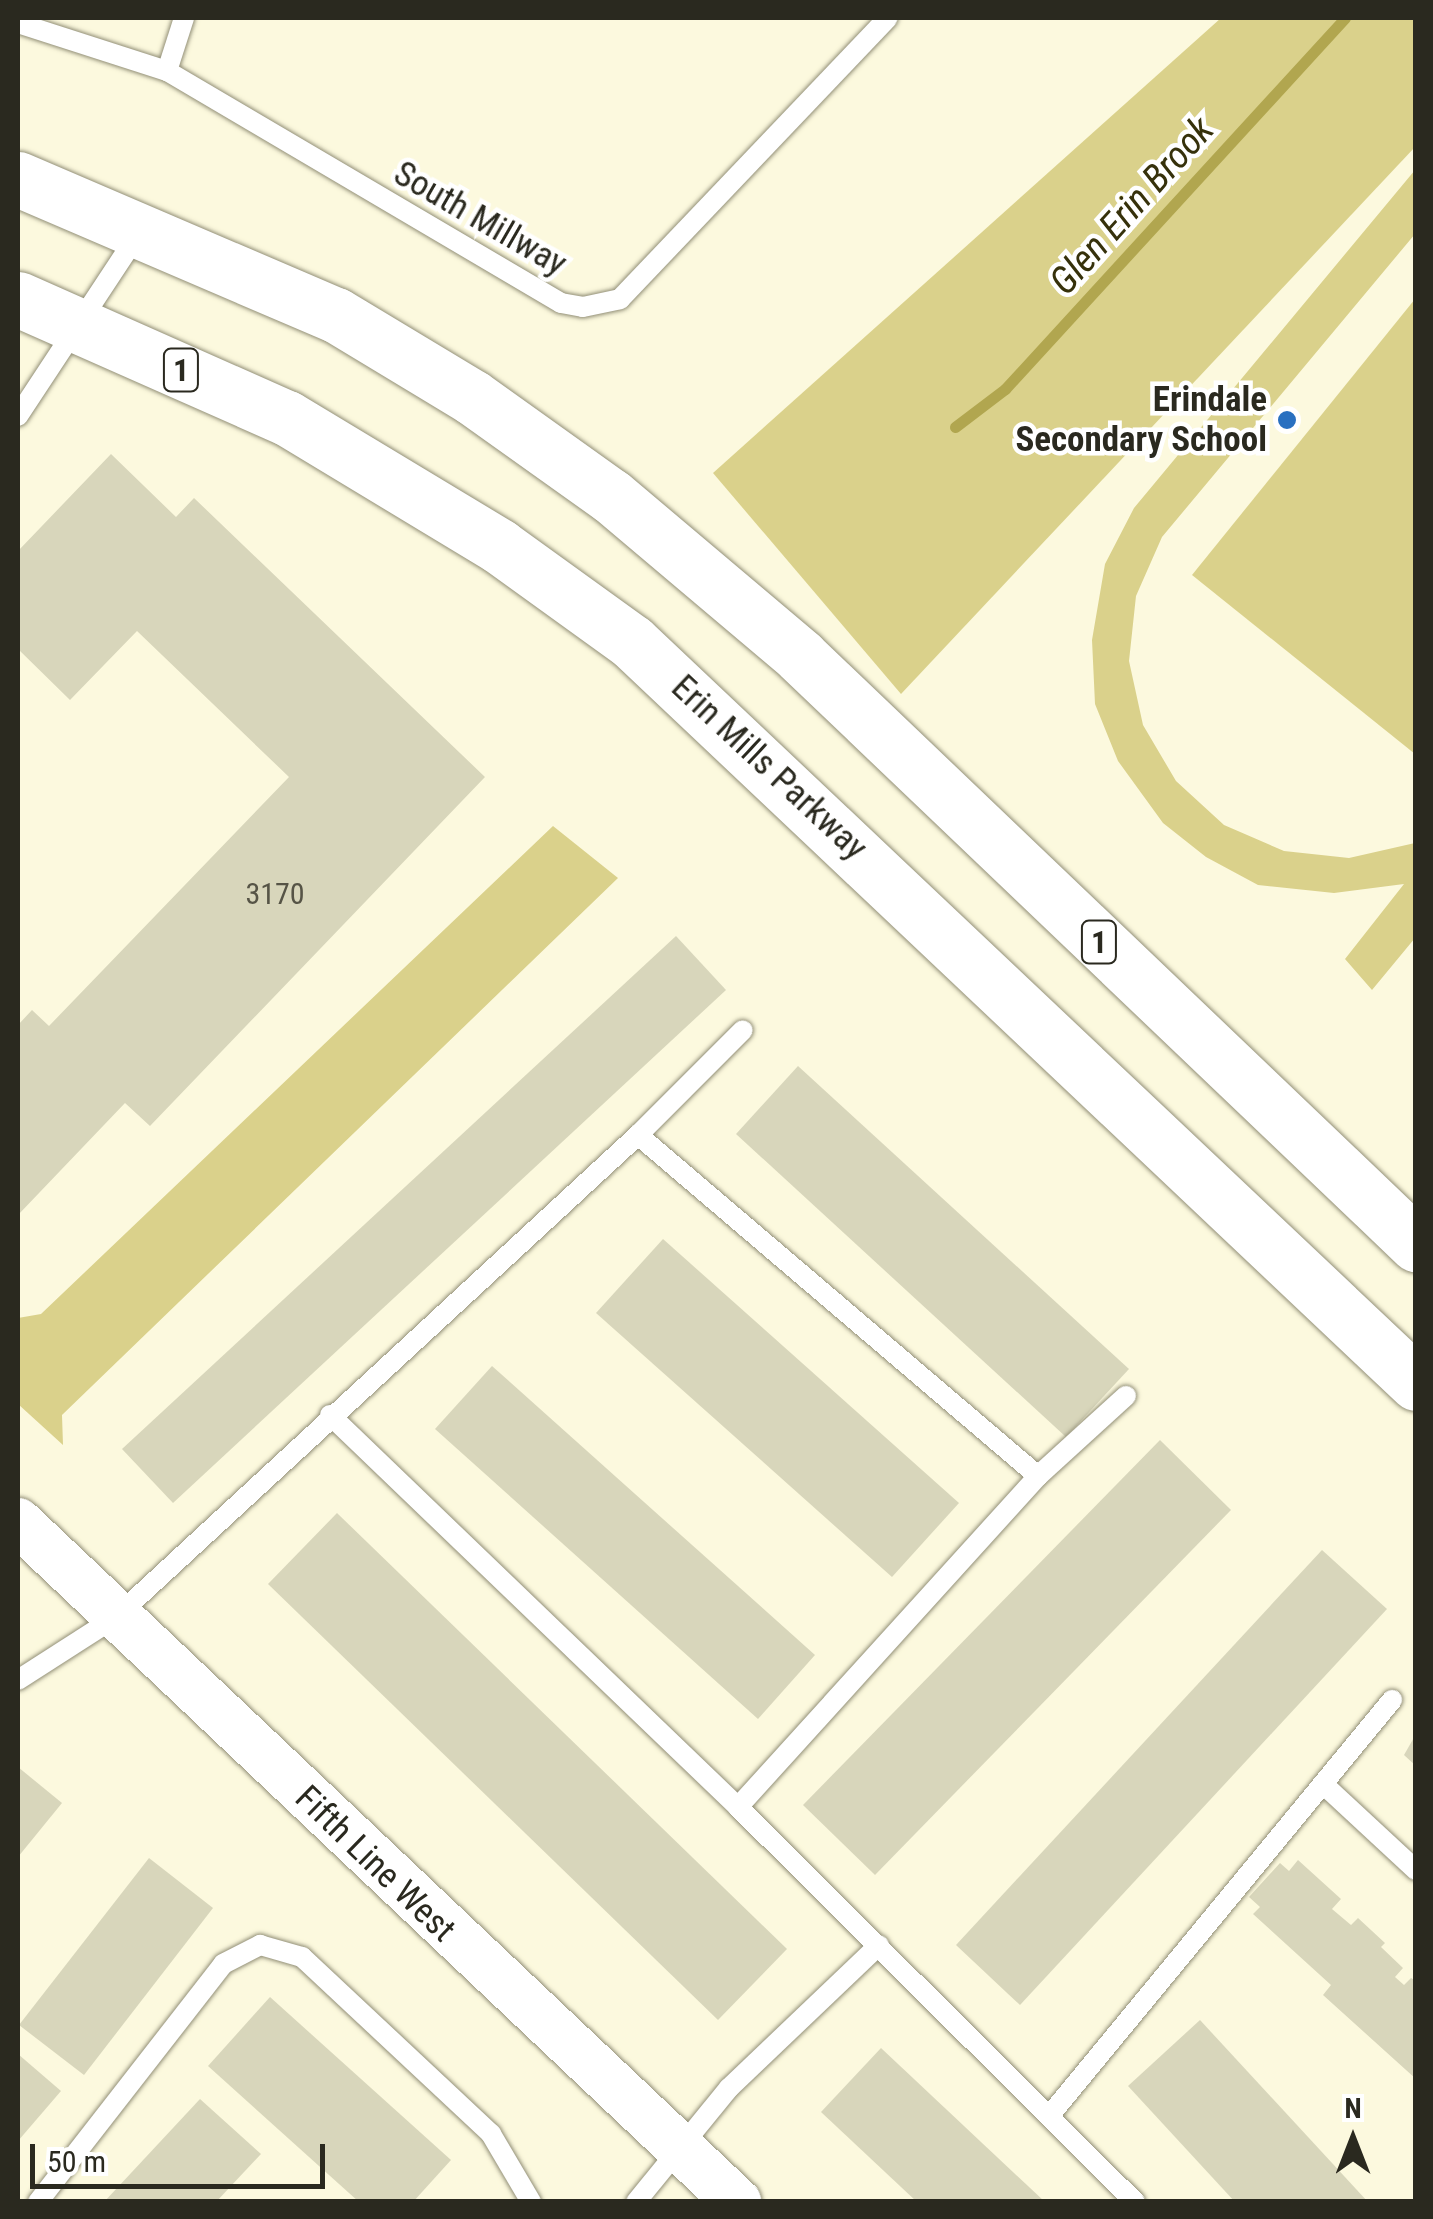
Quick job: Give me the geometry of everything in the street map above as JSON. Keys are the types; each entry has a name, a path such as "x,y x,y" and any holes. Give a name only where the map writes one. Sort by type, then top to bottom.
{"main road":[{"name":"1","path":"18,179 336,315 395,348 562,459 696,563 800,656 1416,1244"},
{"name":"Erin Mills Parkway","path":"18,299 287,418 499,546 632,642 736,734 1416,1383"}],"street":[{"name":"Fifth Line West","path":"18,1522 736,2202"}],"lane":[{"path":"167,70 184,18"},
{"name":"South Millway","path":"18,22 167,70 560,303 584,307 620,299 888,18"},
{"path":"18,416 75,321 140,230"},
{"path":"18,1680 116,1617 330,1415 638,1135 743,1030"},
{"path":"638,1135 1038,1476"},
{"path":"738,1807 1038,1476 1126,1396"},
{"path":"330,1415 738,1807 1135,2202"},
{"path":"1050,2115 1392,1700"},
{"path":"1323,1784 1416,1870"},
{"path":"38,2202 223,1964 260,1945 302,1956 491,2134 523,2199"},
{"path":"636,2202 678,2146 879,1945"}],"shaded area":[{"path":"1221,18 1415,18 1415,147 901,694 713,473"},
{"path":"1415,170 1415,234 1162,537 1136,596 1129,661 1143,725 1176,781 1224,825 1284,851 1349,858 1415,843 1415,938 1372,990 1345,959 1404,884 1334,893 1258,885 1206,857 1163,823 1118,761 1095,704 1092,640 1105,564 1134,508"},
{"path":"1415,299 1415,754 1192,575"},
{"path":"553,826 618,878 62,1415 63,1445 18,1404 18,1318 41,1314"}],"building":[{"path":"111,454 176,517 194,498 485,777 150,1126 125,1103 18,1215 18,1025 32,1010 49,1026 289,777 137,631 70,700 18,649 18,551"},
{"path":"676,936 726,990 173,1503 122,1449"},
{"path":"798,1066 1129,1369 1066,1437 736,1134"},
{"path":"663,1239 959,1503 892,1577 596,1313"},
{"path":"492,1366 815,1655 758,1719 435,1429"},
{"path":"1160,1440 1231,1510 875,1875 803,1805"},
{"path":"337,1513 787,1949 718,2020 268,1584"},
{"path":"1322,1550 1387,1609 1020,2005 956,1945"},
{"path":"1416,1734 1416,1766 1404,1755"},
{"path":"18,1767 62,1803 18,1857"},
{"path":"149,1858 213,1908 84,2075 19,2025"},
{"path":"1298,1860 1341,1899 1332,1909 1351,1925 1358,1918 1385,1943 1381,1947 1403,1968 1395,1977 1404,1985 1411,1978 1416,1981 1416,2079 1323,1995 1331,1985 1253,1914 1260,1907 1249,1897 1280,1863 1289,1871"},
{"path":"270,1997 451,2160 413,2202 359,2202 208,2066"},
{"path":"1200,2020 1368,2202 1235,2202 1128,2086"},
{"path":"881,2048 1045,2202 917,2202 821,2112"},
{"path":"18,2054 61,2091 18,2141"},
{"path":"200,2099 261,2154 216,2202 104,2202"}],"waterway":[{"name":"Glen Erin Brook","path":"955,427 1005,389 1345,18"}],"place":[{"name":"Erindale Secondary School","path":"1287,420"}]}
